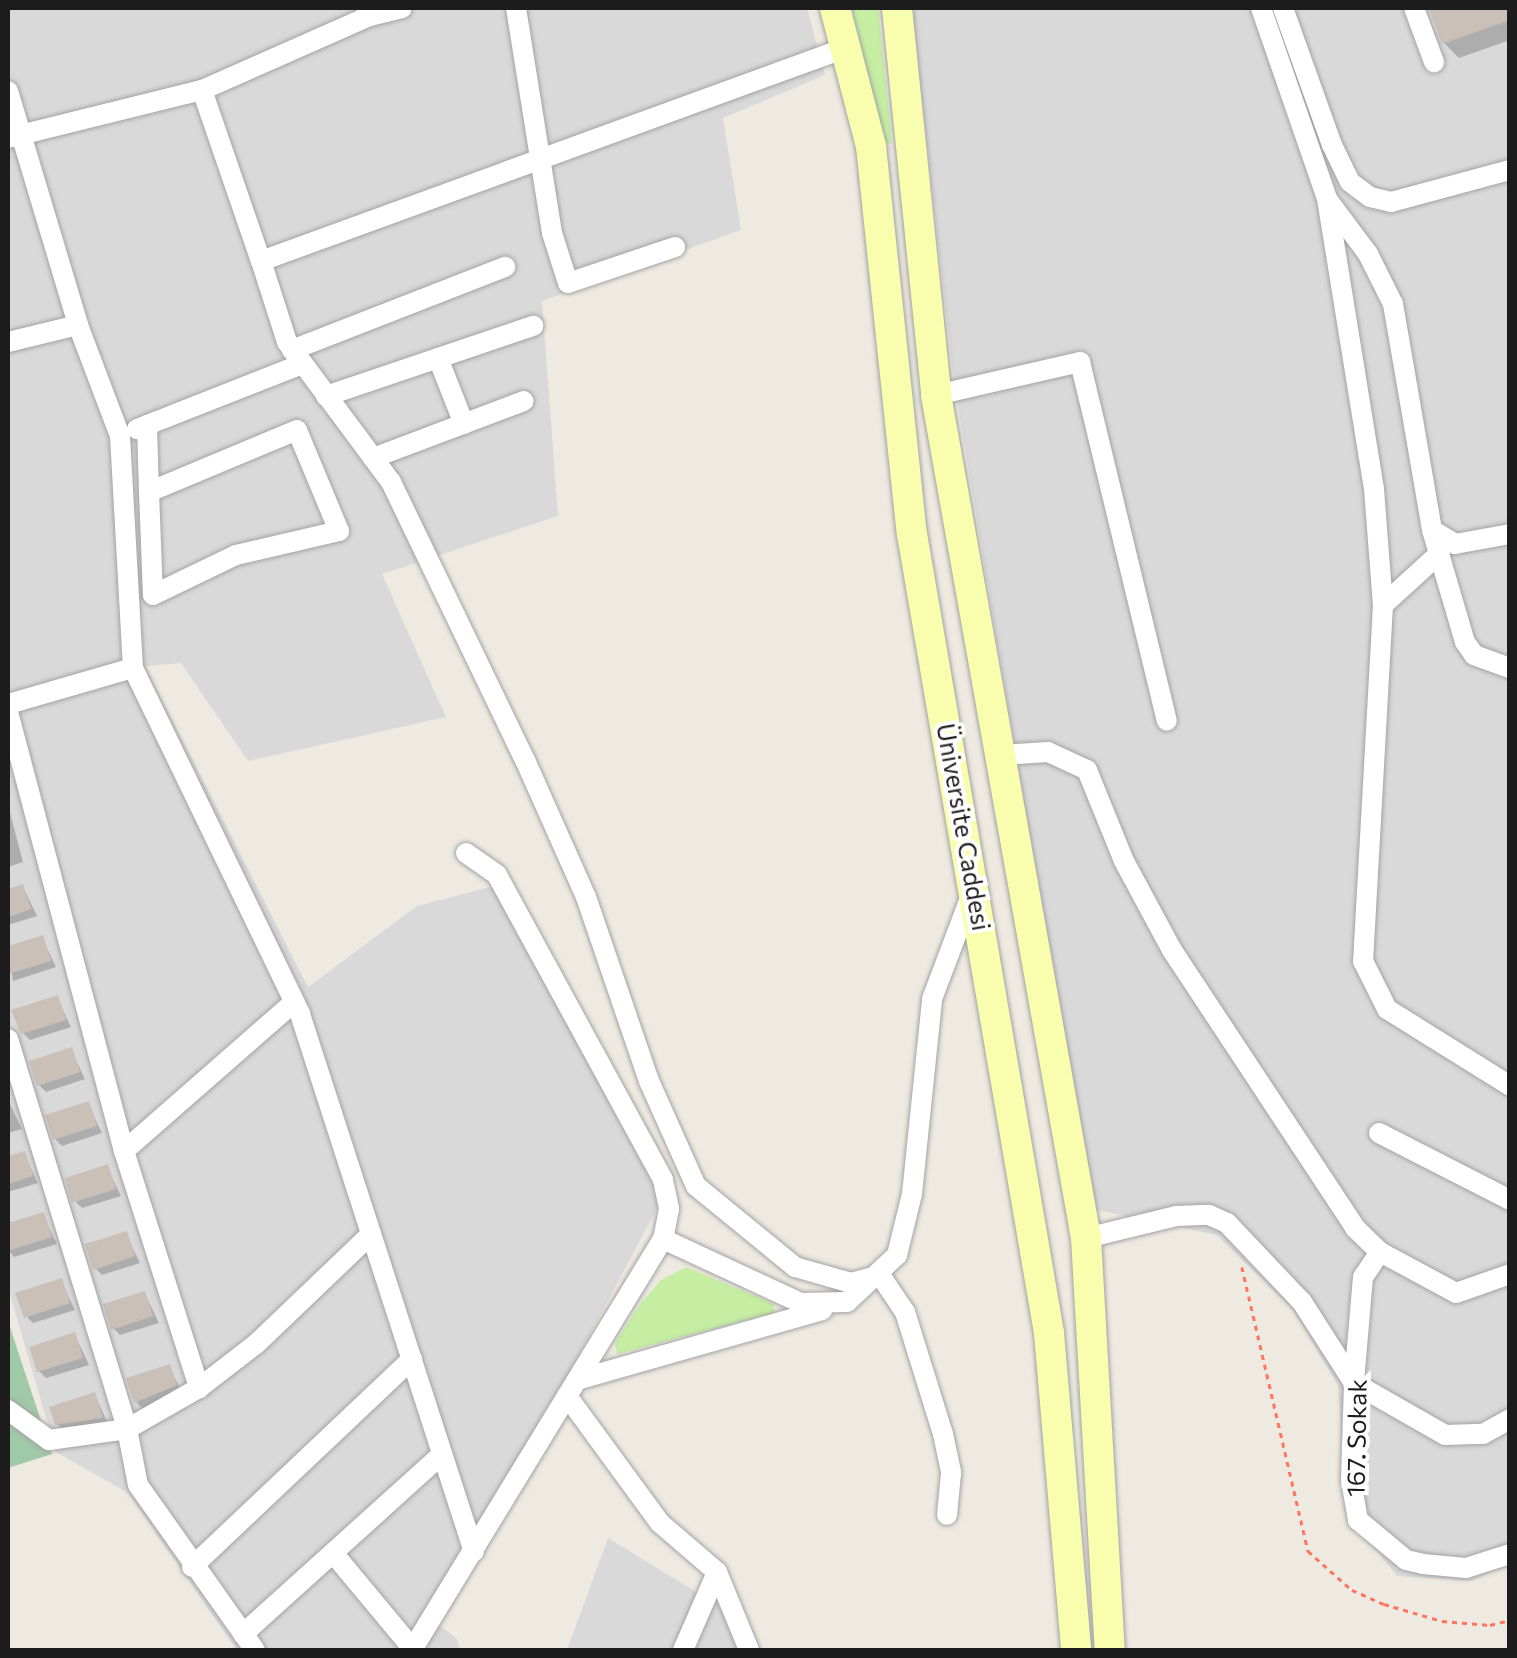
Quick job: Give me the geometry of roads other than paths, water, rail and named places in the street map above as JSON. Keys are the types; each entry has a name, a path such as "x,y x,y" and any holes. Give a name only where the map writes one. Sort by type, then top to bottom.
{"main road":[{"name":"Üniversite Caddesi","path":"835,8 872,146 912,534 1049,1334 1076,1650"},
{"name":"Üniversite Caddesi","path":"896,8 936,395 1086,1238 1110,1650"}],"street":[{"path":"13,137 202,90 368,12 402,8"},
{"path":"516,8 539,157 568,282 674,247"},
{"path":"1261,8 1327,199 1374,488 1382,605 1363,962 1387,1010 1510,1086"},
{"path":"1283,8 1350,182 1391,202 1510,170"},
{"path":"1414,8 1434,62"},
{"path":"261,260 848,47"},
{"path":"202,90 297,357 391,482 579,880 648,1082 696,1186 795,1267 819,1279 850,1284 880,1274"},
{"path":"8,92 13,137 120,436 133,668 294,1002 474,1552"},
{"path":"1327,199 1368,254 1392,304 1432,530 1464,642 1474,654 1510,668"},
{"path":"120,436 505,267"},
{"path":"8,342 78,325"},
{"path":"326,396 534,326"},
{"path":"438,358 464,424"},
{"path":"936,395 1080,362 1167,720"},
{"path":"373,458 524,401"},
{"path":"147,425 149,492 153,595 236,555 339,530 297,430 149,492"},
{"path":"1432,530 1455,544 1510,534"},
{"path":"1382,605 1440,553"},
{"path":"8,704 133,668"},
{"path":"8,712 124,1150 199,1388"},
{"path":"1001,756 1048,752 1087,770 1124,861 1172,950 1356,1228 1380,1252 1456,1293 1510,1274"},
{"path":"333,1553 412,1650 663,1239 668,1209 654,1164 497,874 466,852"},
{"path":"572,1388 848,1302 896,1255 912,1194 932,999 974,890"},
{"path":"124,1150 294,1002"},
{"path":"8,1040 127,1429 138,1486 249,1642 333,1553 442,1454"},
{"path":"1379,1132 1510,1200"},
{"path":"1086,1238 1176,1216 1209,1215 1227,1223 1302,1302 1354,1383 1446,1435 1484,1434 1510,1419"},
{"path":"8,1410 49,1440 127,1429 199,1388 256,1344 371,1234"},
{"path":"663,1239 801,1302 848,1302"},
{"name":"167. Sokak","path":"1380,1252 1363,1276 1354,1383 1353,1502 1369,1534 1406,1560 1446,1569 1510,1554"},
{"path":"880,1274 905,1312 943,1434 950,1473 947,1515"},
{"path":"192,1567 412,1359"},
{"path":"572,1388 660,1523 717,1572 749,1650"},
{"path":"683,1650 717,1572"}]}
